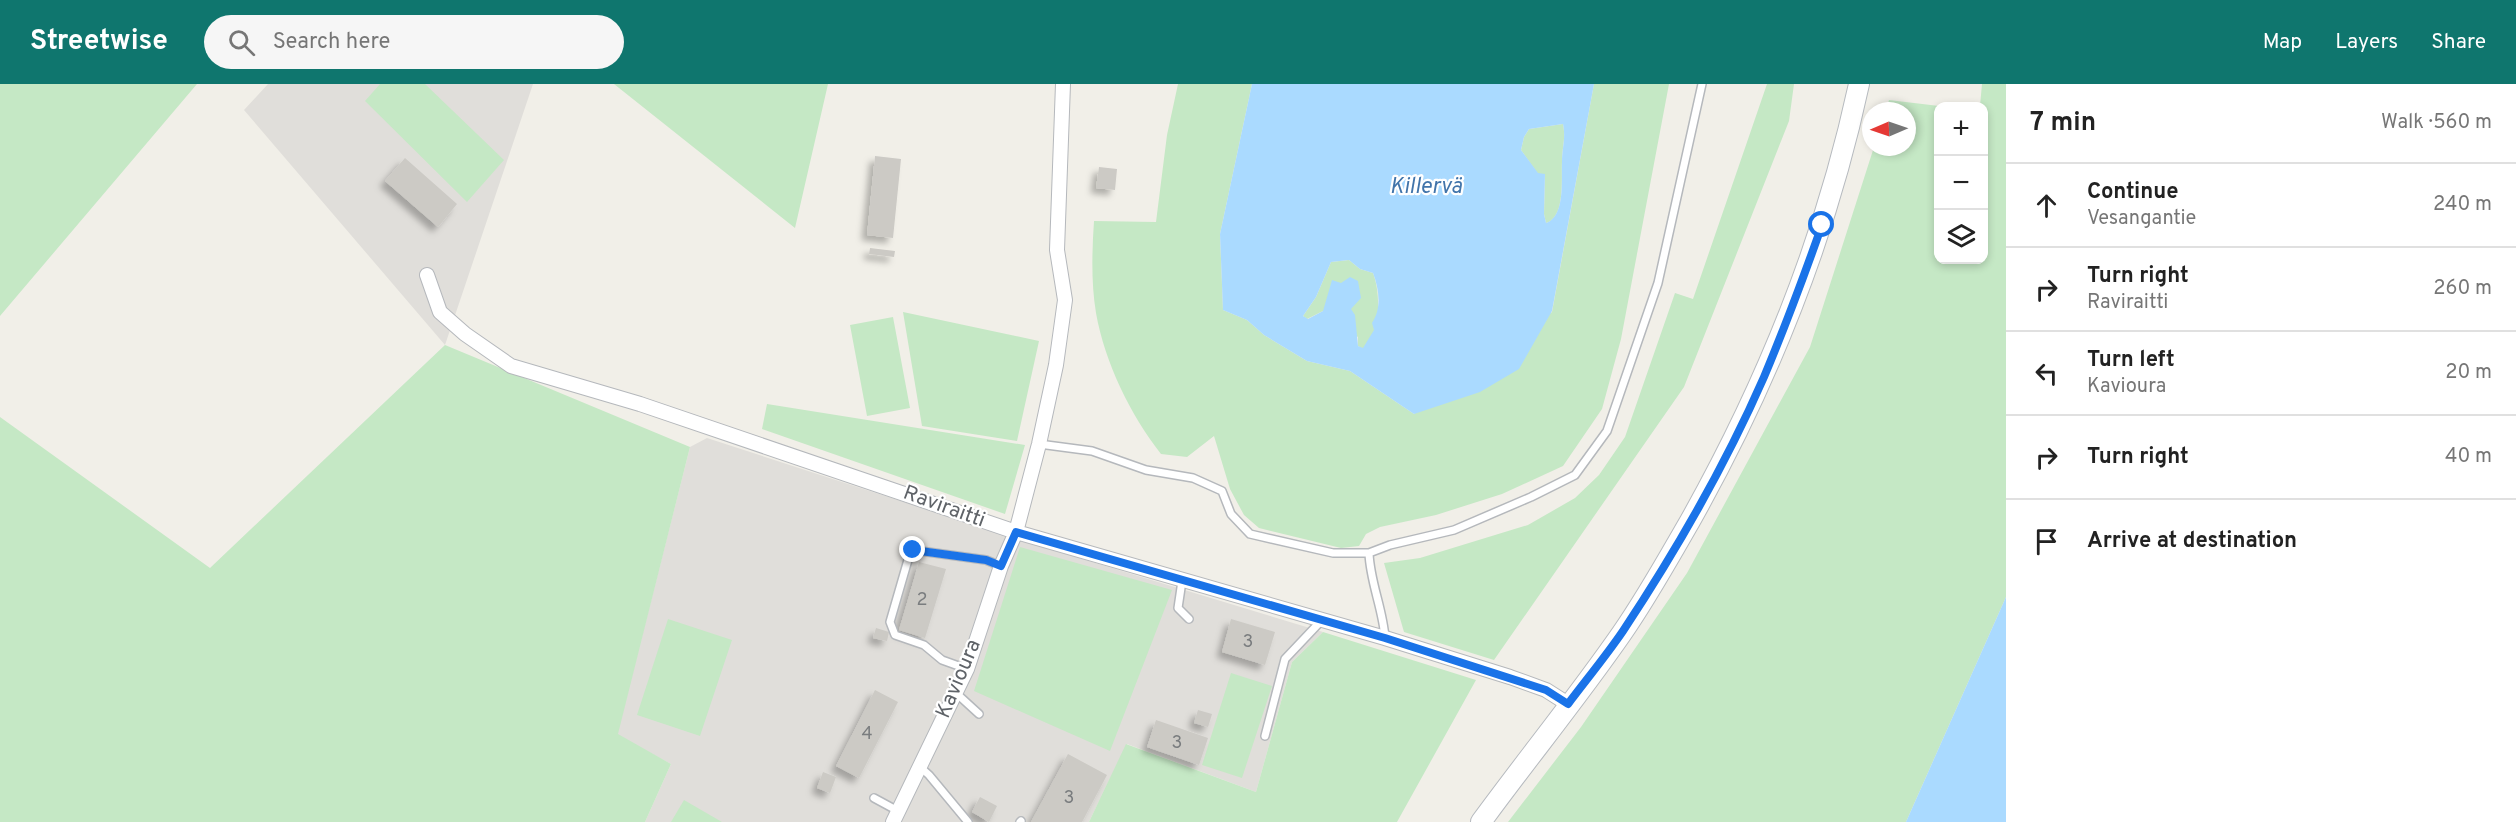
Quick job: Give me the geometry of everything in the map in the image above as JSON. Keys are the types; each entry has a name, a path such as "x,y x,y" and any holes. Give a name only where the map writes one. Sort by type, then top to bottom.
{"street":[{"name":"Kavioura","path":"895,816 967,669 1001,566 1016,532 1039,444 1056,365 1065,300 1057,250 1064,84"},
{"path":"1481,822 1621,634 1662,571 1722,464 1763,379 1792,309 1822,225 1849,131 1859,84"},
{"name":"Raviraitti","path":"428,275 441,312 465,334 511,366 640,404 1016,532 1385,638 1546,690 1568,704"}],"lane":[{"path":"1039,444 1092,451 1146,470 1193,478 1222,491 1231,514 1250,534 1333,553 1369,553 1390,545 1454,530 1531,497 1575,475 1607,431 1658,283 1702,84"},
{"path":"967,669 942,660 924,645 895,635 890,622 910,554 913,550 986,560 1001,566"},
{"path":"1369,553 1369,567 1385,638"},
{"path":"1182,581 1178,608 1189,619"},
{"path":"1265,736 1285,659 1321,621"},
{"path":"956,693 979,714"},
{"path":"919,766 968,822"},
{"path":"874,798 895,816"}],"shaded area":[{"path":"268,84 533,84 445,345 244,110"},
{"path":"707,438 1036,545 1323,632 1292,662 1256,792 1127,744 1089,822 645,822 671,764 617,735 690,447"}],"green space":[{"path":"0,84 197,84 0,316"},
{"path":"380,84 425,84 504,160 467,202 365,101"},
{"path":"614,84 828,84 795,228"},
{"path":"1178,84 1252,84 1220,234 1223,310 1247,320 1264,335 1307,361 1350,371 1414,414 1552,312 1594,84 1669,84 1621,339 1602,409 1563,466 1502,494 1436,515 1380,527 1366,534 1359,546 1341,548 1259,528 1244,515 1230,489 1214,436 1187,457 1161,454 1139,422 1120,387 1100,332 1094,302 1094,221 1156,222 1167,135"},
{"path":"1767,84 1794,84 1789,121 1684,387 1494,660 1404,632 1384,563 1420,558 1528,525 1575,498 1599,475 1625,437 1675,293 1693,299"},
{"path":"1982,84 2006,84 2006,597 1906,822 1508,822 1581,727 1687,573 1810,347 1871,156 1916,156 1916,103 1934,105 1934,264 1988,264 1988,102 1980,102"},
{"path":"1563,124 1560,205 1557,213 1546,223 1544,214 1545,174 1538,174 1521,150 1524,137 1529,129"},
{"path":"1349,260 1360,269 1373,273 1376,282 1378,312 1376,323 1369,342 1363,349 1358,346 1358,337 1323,311 1307,319 1303,316 1316,297 1331,262"},
{"path":"903,312 1039,341 1017,441 922,426"},
{"path":"893,317 910,408 867,416 850,325"},
{"path":"445,345 690,447 618,734 671,764 645,822 0,822 0,417 210,568"},
{"path":"767,404 1025,445 1005,514 762,429"},
{"path":"1020,547 1172,590 1110,751 974,691"},
{"path":"668,619 732,640 700,736 637,715"},
{"path":"1323,632 1476,680 1397,822 1089,822 1126,744 1256,792 1292,662"},
{"path":"1231,673 1272,686 1242,778 1202,765"},
{"path":"684,800 722,822 671,822"}],"water":[{"name":"Killervä","path":"1252,84 1594,84 1552,311 1519,369 1480,392 1414,414 1350,371 1307,361 1264,335 1247,320 1223,310 1220,234","holes":["1563,124 1560,205 1557,213 1546,223 1544,214 1545,174 1538,173 1521,150 1524,137 1529,129","1349,260 1360,269 1373,273 1377,285 1378,305 1372,323 1374,330 1363,348 1358,346 1355,315 1351,309 1361,298 1358,281 1350,277 1341,283 1332,280 1323,311 1308,319 1303,316 1316,297 1331,262"]},
{"path":"2006,597 2006,822 1906,822"}],"building":[{"path":"875,156 901,159 893,238 867,235"},
{"path":"405,158 457,204 438,227 385,181"},
{"path":"1099,167 1117,169 1115,190 1096,188"},
{"path":"870,248 895,251 894,257 869,254"},
{"path":"919,562 946,569 925,638 899,630"},
{"path":"1231,619 1275,632 1265,665 1222,652"},
{"path":"876,628 889,632 887,641 873,638"},
{"path":"875,690 898,702 859,778 836,766"},
{"path":"1198,710 1212,714 1208,727 1194,723"},
{"path":"1156,720 1208,738 1199,765 1147,747"},
{"path":"1068,754 1107,775 1082,822 1031,822"},
{"path":"823,772 836,777 830,793 817,788"},
{"path":"980,797 997,806 989,822 972,812"}],"route":[{"path":"913,550 986,560 1001,566 1016,532 1385,638 1510,677 1546,690 1568,704 1621,634 1662,571 1722,464 1763,379 1792,309 1822,225"}]}
